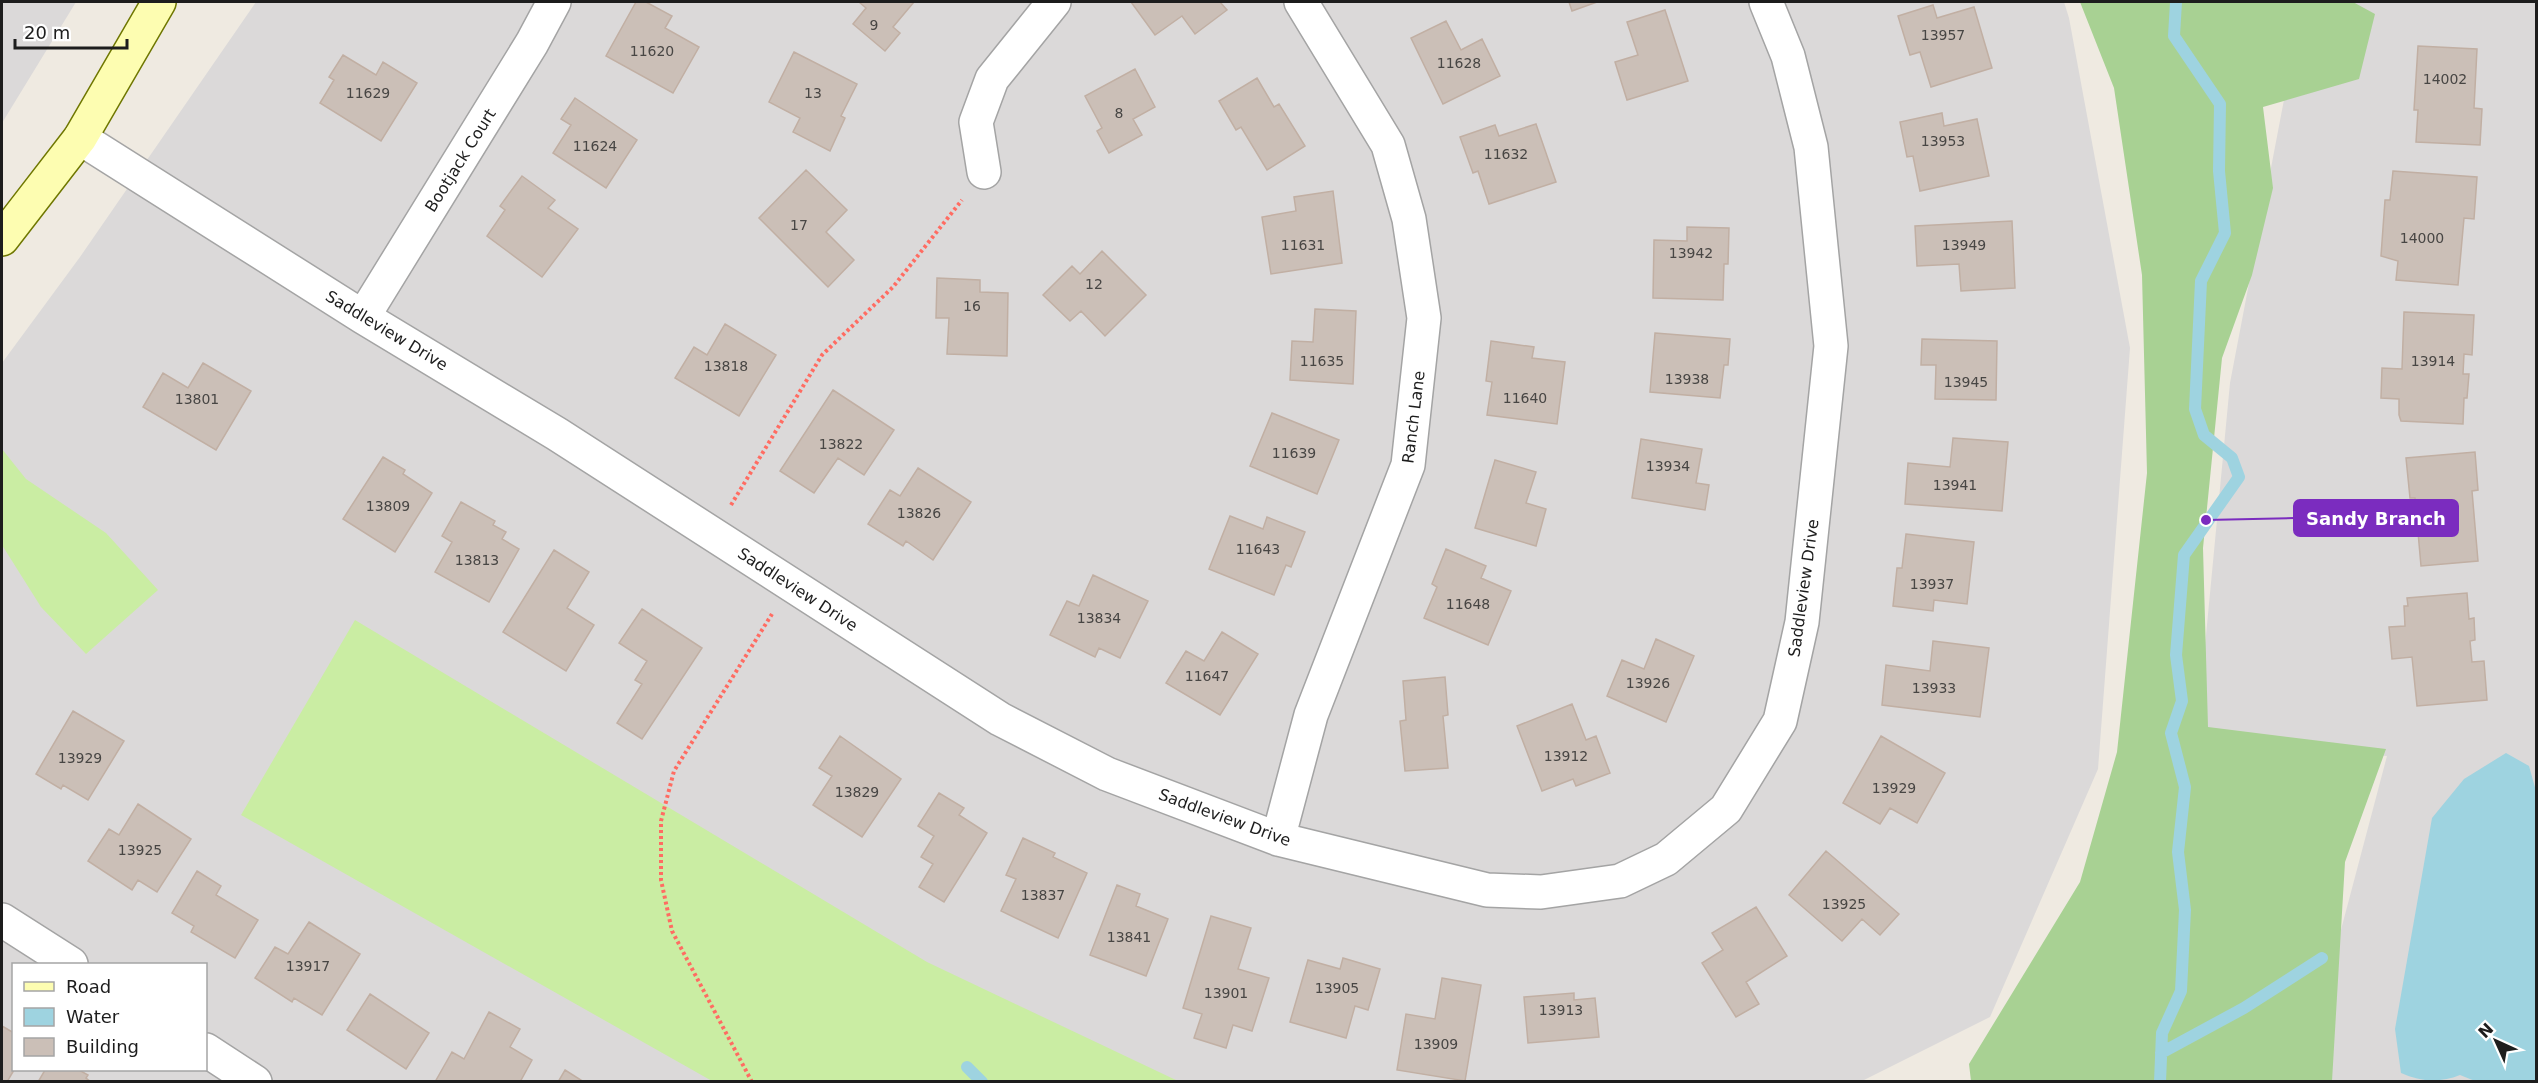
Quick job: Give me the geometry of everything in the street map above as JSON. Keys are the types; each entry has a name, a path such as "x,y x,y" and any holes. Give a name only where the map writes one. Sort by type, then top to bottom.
{"main road":[{"path":"2,239 80,138 159,2"}],"street":[{"name":"Bootjack Court","path":"363,317 532,43 554,2"},
{"path":"984,172 976,122 992,79 1054,2"},
{"name":"Ranch Lane","path":"1278,839 1311,715 1408,465 1424,318 1409,219 1388,145 1301,2"},
{"name":"Saddleview Drive","path":"80,138 363,317 557,434 1000,719 1107,774 1278,839 1487,890 1541,892 1620,881 1666,859 1726,809 1780,721 1802,622 1831,346 1811,147 1788,56 1766,2"},
{"path":"2,920 69,963"},
{"path":"207,1051 255,1082"}],"path":[{"path":"713,534 822,355 893,287 984,172"},
{"path":"752,1082 672,931 661,880 661,821 674,771 791,584"}],"shaded area":[{"path":"2,2 76,2 2,123"},
{"path":"256,2 2064,2 2069,18 2130,348 2098,769 1990,1017 1860,1082 2,1082 2,363 80,257"},
{"path":"2294,2 2536,2 2536,1081 2301,1081 2387,756 2199,743 2203,667 2230,383 2299,21"}],"green space":[{"path":"2080,2 2353,2 2375,14 2359,79 2263,107 2273,188 2252,275 2222,358 2203,548 2208,727 2386,749 2345,862 2332,1081 1971,1081 1969,1064 2080,882 2117,752 2147,473 2142,275 2114,88"},
{"path":"2,449 26,479 106,533 158,590 86,654 41,607 2,545"},
{"path":"355,620 927,962 1178,1081 712,1081 241,815"}],"water":[{"path":"2506,753 2529,766 2536,791 2536,1081 2475,1081 2460,1075 2438,1080 2416,1078 2401,1073 2395,1029 2432,818 2464,779"}],"building":[{"path":"636,2 646,2 672,16 665,28 699,47 673,93 606,56"},
{"path":"859,2 914,2 893,27 900,33 885,51 853,24 866,8"},
{"path":"1131,2 1220,2 1227,10 1195,34 1182,16 1155,35"},
{"path":"1569,2 1597,2 1572,11"},
{"path":"1933,5 1937,18 1974,7 1992,68 1931,87 1920,52 1910,55 1898,16"},
{"path":"1665,10 1688,81 1627,100 1615,62 1638,55 1627,22"},
{"path":"1446,21 1461,50 1482,39 1500,76 1443,104 1411,38"},
{"path":"2418,46 2477,49 2474,108 2482,109 2480,145 2416,142 2418,110 2414,110"},
{"path":"794,52 857,84 841,116 845,118 830,151 793,132 800,118 769,102"},
{"path":"343,55 376,75 383,62 417,83 381,141 320,103 334,80 329,77"},
{"path":"1135,69 1155,107 1133,119 1142,135 1109,153 1097,131 1102,128 1085,96"},
{"path":"1257,78 1274,107 1279,104 1305,146 1267,170 1241,127 1236,130 1219,101"},
{"path":"575,98 637,140 606,188 553,153 571,125 561,119"},
{"path":"1942,113 1944,126 1977,119 1989,176 1920,191 1913,156 1907,157 1900,122"},
{"path":"1536,124 1556,182 1489,204 1478,171 1473,173 1460,137 1495,125 1499,136"},
{"path":"806,170 847,210 826,232 854,260 828,287 759,218"},
{"path":"2393,171 2477,177 2474,219 2464,218 2458,285 2396,280 2398,261 2381,256 2385,200 2390,200"},
{"path":"522,176 555,200 548,208 578,229 542,277 487,236 505,210 500,206"},
{"path":"1333,191 1342,263 1271,274 1262,217 1296,211 1294,197"},
{"path":"2012,221 2015,288 1961,291 1959,264 1917,266 1915,226"},
{"path":"1687,227 1729,228 1728,264 1724,264 1723,300 1653,298 1654,240 1687,241"},
{"path":"1102,251 1146,295 1105,336 1081,311 1070,321 1043,295 1072,266 1080,274"},
{"path":"937,278 980,280 980,292 1008,293 1007,356 947,354 949,318 936,318"},
{"path":"1315,309 1356,311 1353,384 1290,380 1292,341 1313,342"},
{"path":"2404,312 2474,315 2472,355 2464,354 2463,374 2469,374 2467,398 2464,398 2463,424 2401,421 2399,399 2381,398 2382,368 2402,369"},
{"path":"725,324 776,355 739,416 675,378 694,347 707,355"},
{"path":"1655,333 1730,339 1728,365 1724,365 1720,398 1650,392"},
{"path":"1922,339 1997,341 1996,400 1935,399 1936,365 1921,365"},
{"path":"1491,341 1534,347 1532,358 1565,362 1557,424 1487,415 1492,382 1486,381"},
{"path":"203,363 251,391 216,450 143,407 163,373 188,388"},
{"path":"833,390 894,430 864,475 838,458 814,493 780,471"},
{"path":"1272,413 1339,440 1317,494 1250,466"},
{"path":"1953,438 2008,442 2002,511 1905,504 1908,463 1950,467"},
{"path":"1641,439 1702,449 1696,483 1709,485 1705,510 1632,498"},
{"path":"2475,452 2478,490 2472,491 2478,561 2421,566 2415,498 2410,498 2406,458"},
{"path":"383,457 405,470 403,474 432,493 395,552 343,519"},
{"path":"1495,460 1536,472 1526,503 1546,509 1536,546 1475,528"},
{"path":"918,468 971,502 933,560 906,541 903,546 868,524 890,490 900,496"},
{"path":"461,502 495,521 493,525 506,532 502,539 519,549 489,602 435,572 452,542 442,536"},
{"path":"1230,516 1263,529 1267,517 1305,532 1291,567 1286,565 1274,595 1209,569"},
{"path":"1906,534 1974,542 1967,604 1934,600 1933,611 1893,606 1897,568 1902,568"},
{"path":"1446,549 1486,566 1481,578 1511,591 1488,645 1424,618 1437,587 1432,584"},
{"path":"554,550 589,572 567,608 594,625 566,671 503,632"},
{"path":"1093,575 1148,601 1120,658 1099,648 1095,657 1050,635 1067,601 1079,606"},
{"path":"2467,593 2469,619 2474,618 2475,640 2470,641 2472,662 2484,661 2487,700 2417,706 2412,657 2392,659 2389,627 2405,626 2404,606 2408,606 2407,598"},
{"path":"642,609 702,648 642,739 617,723 642,684 635,680 647,661 619,643"},
{"path":"1222,632 1258,654 1220,715 1166,683 1186,651 1204,661"},
{"path":"1656,639 1694,656 1666,722 1607,696 1622,660 1644,669"},
{"path":"1933,641 1989,648 1980,717 1882,705 1886,665 1930,671"},
{"path":"1445,677 1448,715 1443,716 1448,768 1405,771 1400,721 1406,720 1403,681"},
{"path":"1572,704 1586,740 1596,736 1610,773 1576,786 1573,779 1542,791 1517,726"},
{"path":"73,711 124,741 88,800 63,785 61,789 36,774"},
{"path":"840,736 901,779 862,837 813,805 832,776 819,768"},
{"path":"1881,736 1945,773 1917,823 1890,808 1880,824 1843,803"},
{"path":"939,793 964,808 959,815 987,833 944,902 919,887 933,864 921,857 934,836 918,826"},
{"path":"138,804 191,839 157,892 138,880 132,890 88,861 109,829 119,835"},
{"path":"1023,838 1055,853 1053,857 1087,873 1058,938 1001,911 1016,879 1006,875"},
{"path":"1826,851 1899,914 1880,935 1862,919 1842,941 1789,895"},
{"path":"197,871 221,886 216,895 258,920 235,958 191,932 194,926 172,913"},
{"path":"1117,885 1140,894 1136,906 1168,919 1146,976 1090,955"},
{"path":"1756,907 1787,956 1746,982 1759,1004 1736,1017 1702,963 1723,950 1712,933"},
{"path":"1211,916 1251,928 1238,969 1269,978 1252,1031 1233,1025 1226,1048 1194,1038 1202,1014 1183,1008"},
{"path":"309,922 360,954 322,1015 294,998 292,1002 255,978 275,947 288,954"},
{"path":"1343,958 1380,969 1368,1010 1355,1006 1346,1038 1290,1022 1308,960 1340,969"},
{"path":"1442,978 1481,985 1465,1081 1397,1070 1406,1014 1435,1019"},
{"path":"1574,993 1574,1000 1595,998 1599,1037 1528,1043 1524,997"},
{"path":"370,994 429,1033 406,1069 347,1030"},
{"path":"489,1012 520,1029 510,1047 532,1060 520,1082 435,1082 452,1052 464,1059"},
{"path":"2,1026 12,1032 13,1071 7,1082 2,1082"},
{"path":"565,1070 584,1082 558,1082"},
{"path":"44,1071 81,1071 88,1075 86,1078 91,1082 38,1082"}],"waterway":[{"path":"2160,1082 2162,1033 2181,991 2185,910 2178,852 2185,787 2171,733 2182,701 2176,655 2184,555 2239,477 2232,458 2204,435 2195,409 2201,281 2225,233 2219,171 2220,104 2174,36 2176,2"},
{"path":"2161,1053 2244,1008 2322,958"},
{"path":"967,1067 982,1082"}],"place":[{"name":"Sandy Branch","path":"2206,520"}]}
